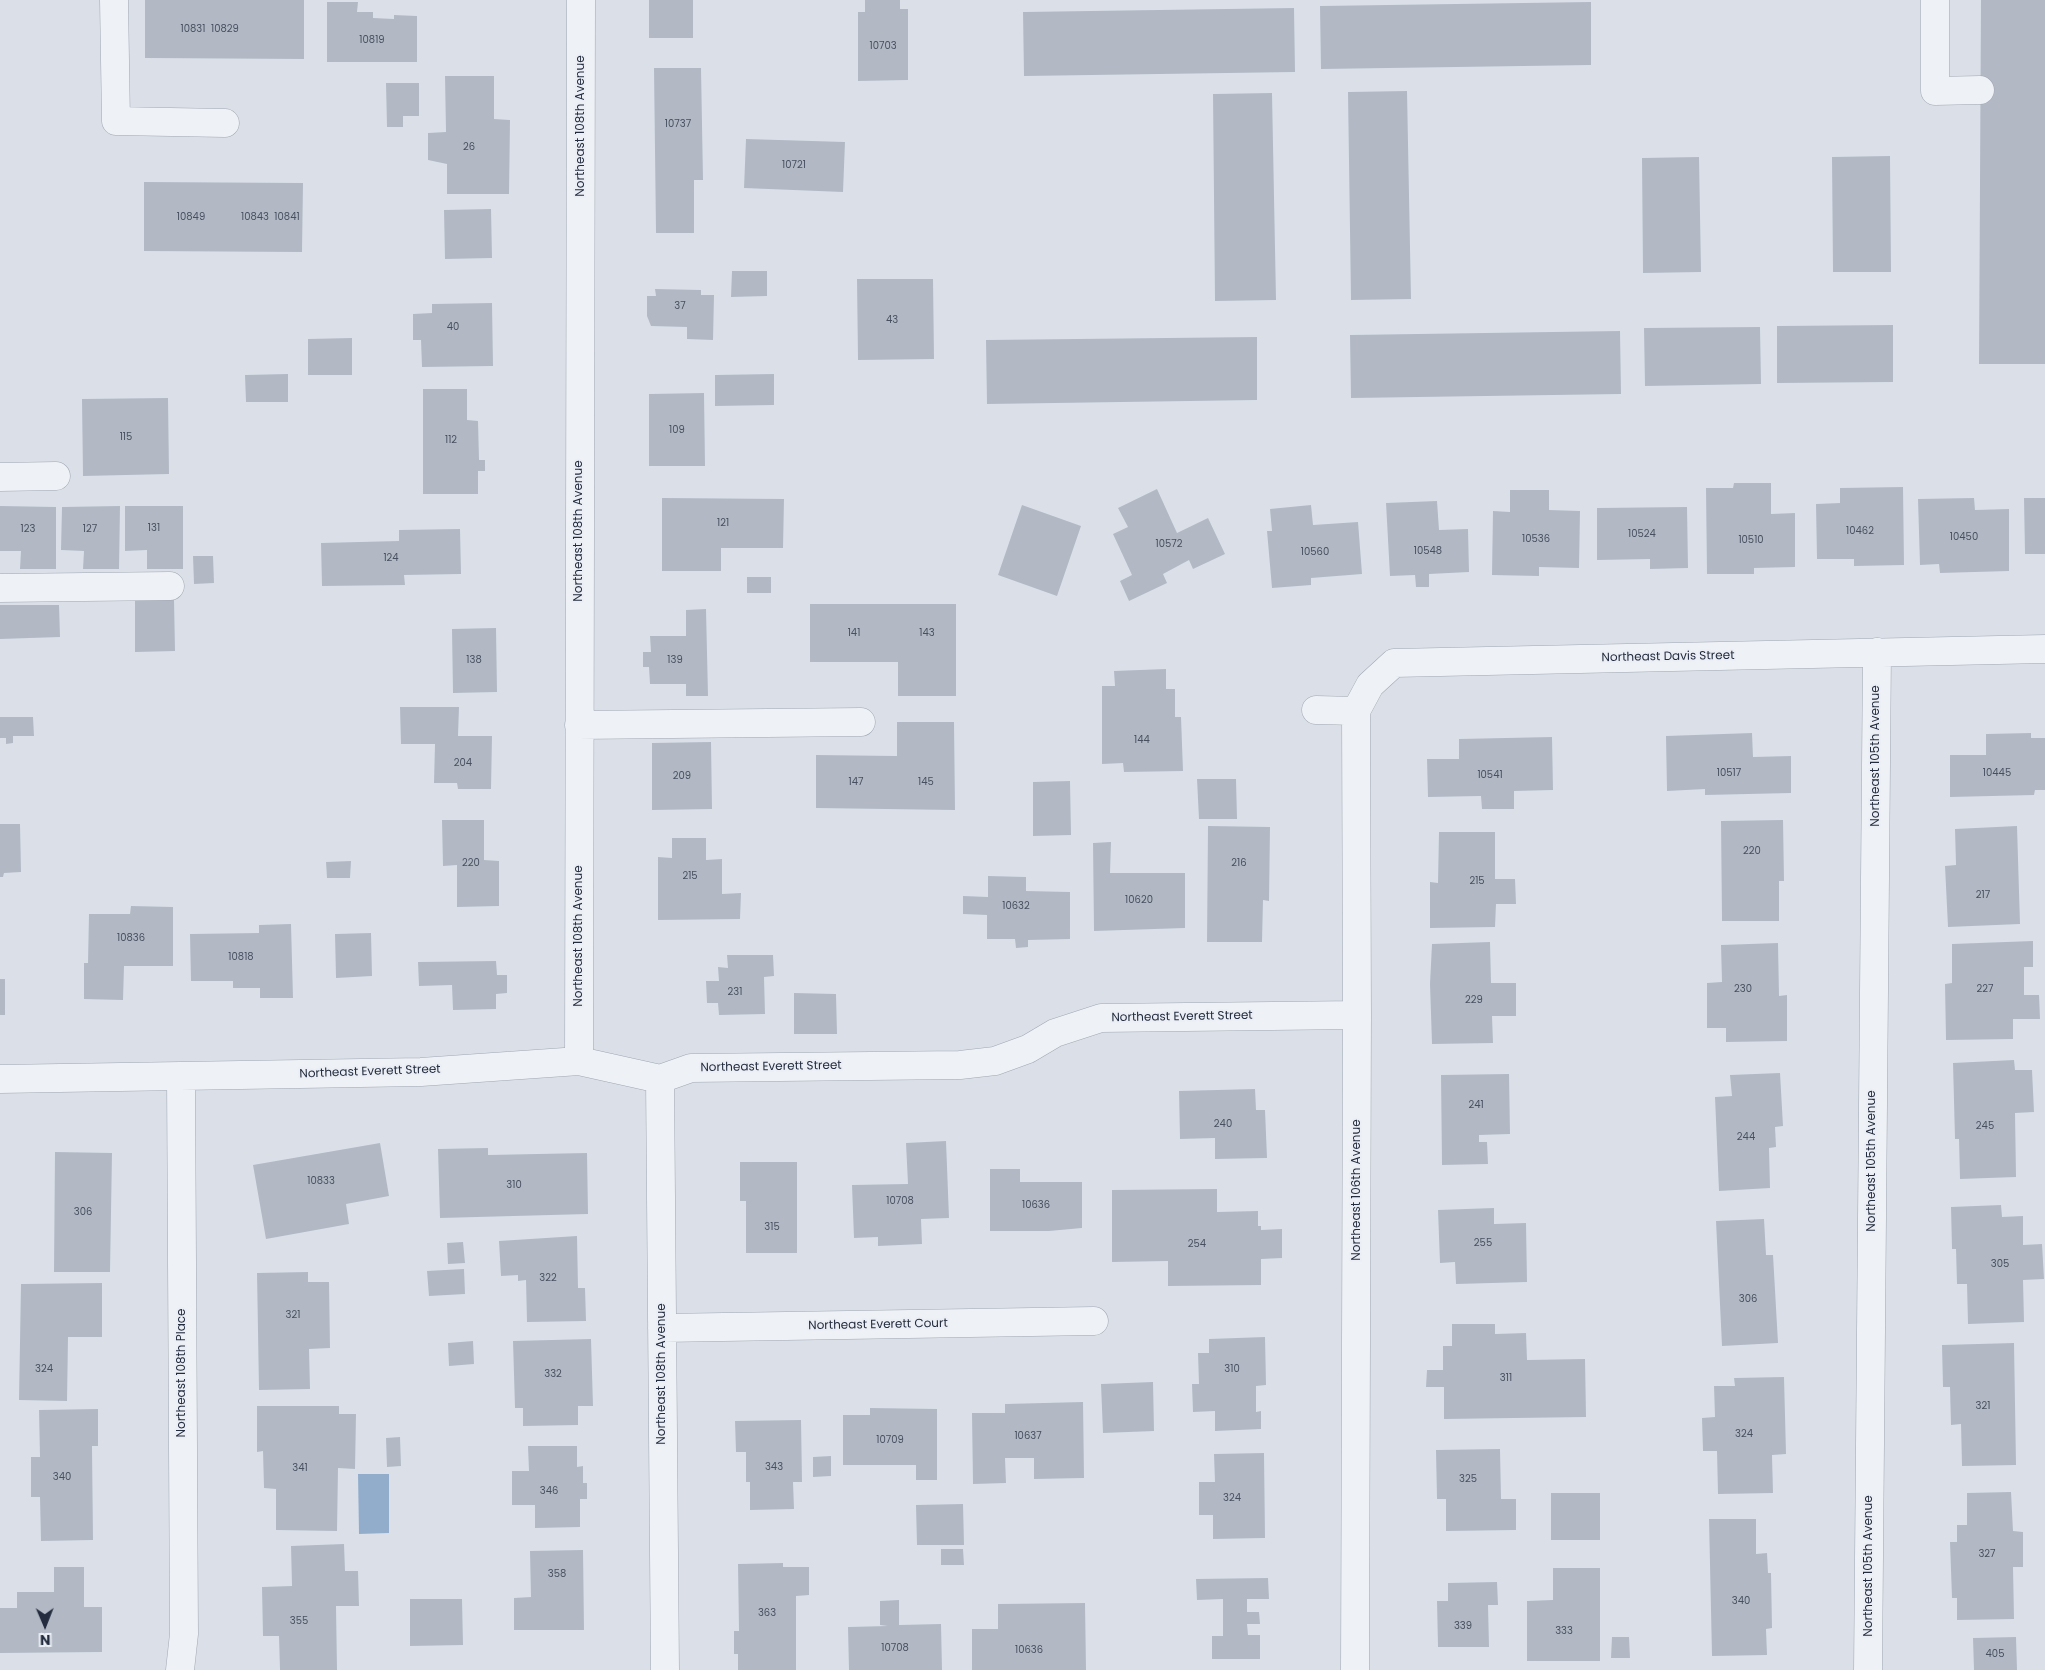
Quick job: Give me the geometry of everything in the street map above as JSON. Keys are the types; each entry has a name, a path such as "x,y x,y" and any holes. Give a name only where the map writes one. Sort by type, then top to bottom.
{"street":[{"path":"114,0 116,122 225,123"},
{"name":"Northeast 108th Avenue","path":"579,1061 581,0"},
{"path":"1935,0 1935,91 1980,90"},
{"path":"0,477 56,476"},
{"path":"0,588 170,586"},
{"name":"Northeast Davis Street","path":"1356,711 1370,685 1394,663 2045,649"},
{"name":"Northeast 105th Avenue","path":"1868,1670 1877,652"},
{"path":"1316,710 1356,711"},
{"name":"Northeast 106th Avenue","path":"1355,1670 1356,711"},
{"path":"579,724 861,722"},
{"name":"Northeast Everett Street","path":"0,1079 421,1072 579,1061 660,1079 691,1068 960,1065 995,1061 1028,1049 1054,1033 1101,1018 1357,1015"},
{"name":"Northeast 108th Place","path":"180,1670 184,1634 181,1076"},
{"name":"Northeast 108th Avenue","path":"660,1079 665,1670"},
{"name":"Northeast Everett Court","path":"662,1328 1094,1321"}],"water":[{"path":"358,1474 389,1474 389,1533 359,1534"}],"building":[{"path":"145,0 304,0 304,59 145,58"},
{"path":"649,0 693,0 693,38 649,38"},
{"path":"865,0 900,0 900,9 908,9 908,80 858,81 858,12 865,12"},
{"path":"1981,0 2045,0 2045,364 1979,364"},
{"path":"327,2 358,2 357,12 373,12 373,18 394,19 394,15 417,16 417,62 327,62"},
{"path":"1591,2 1591,65 1321,69 1320,6"},
{"path":"1294,8 1295,72 1024,76 1023,12"},
{"path":"654,68 701,68 703,180 694,180 694,233 656,233"},
{"path":"445,76 494,76 494,119 510,120 509,194 447,194 447,164 428,160 428,133 446,132"},
{"path":"386,83 419,83 419,116 403,116 403,127 387,127"},
{"path":"1407,91 1411,299 1351,300 1348,92"},
{"path":"1272,93 1276,300 1215,301 1213,94"},
{"path":"746,139 845,142 843,192 744,188"},
{"path":"1890,156 1891,272 1833,272 1832,157"},
{"path":"1699,157 1701,272 1643,273 1642,158"},
{"path":"144,182 303,183 302,252 144,251"},
{"path":"491,209 492,258 445,259 444,210"},
{"path":"732,271 767,271 767,296 731,297"},
{"path":"857,279 933,279 934,359 858,360"},
{"path":"655,289 701,290 701,295 714,295 713,340 687,339 687,327 651,326 647,316 647,296 656,296"},
{"path":"492,303 493,366 422,367 421,340 413,340 413,314 432,313 432,304"},
{"path":"1893,325 1893,382 1777,383 1777,326"},
{"path":"1760,327 1761,384 1645,386 1644,328"},
{"path":"1620,331 1621,394 1351,398 1350,335"},
{"path":"1257,337 1257,400 987,404 986,340"},
{"path":"352,338 352,375 308,375 308,339"},
{"path":"288,374 288,402 246,402 245,375"},
{"path":"774,374 774,405 715,406 715,375"},
{"path":"423,389 467,389 467,420 478,421 479,460 485,460 485,471 478,471 478,494 423,494"},
{"path":"704,393 705,466 649,466 649,394"},
{"path":"168,398 169,474 83,476 82,399"},
{"path":"1734,483 1771,483 1771,514 1795,513 1795,567 1754,568 1754,574 1707,574 1706,488 1733,488"},
{"path":"1903,487 1904,565 1854,566 1854,559 1817,559 1816,504 1840,503 1840,488"},
{"path":"1157,489 1177,533 1208,518 1225,554 1193,569 1189,560 1163,574 1167,583 1129,601 1120,581 1132,575 1113,534 1128,527 1118,508"},
{"path":"1510,490 1549,490 1549,510 1580,511 1579,568 1539,567 1539,576 1492,575 1493,511 1510,512"},
{"path":"662,498 784,499 783,548 721,548 721,571 662,571"},
{"path":"1974,498 1975,510 2009,509 2009,571 1940,573 1939,564 1920,565 1918,499"},
{"path":"2024,498 2045,498 2045,554 2025,554"},
{"path":"1437,501 1439,530 1468,529 1469,572 1429,574 1429,587 1416,587 1415,575 1390,576 1386,503"},
{"path":"1022,505 1081,526 1057,596 998,575"},
{"path":"1311,505 1313,525 1358,522 1362,574 1311,578 1311,585 1272,588 1267,531 1272,531 1270,509"},
{"path":"0,506 56,507 56,569 20,569 21,551 0,551"},
{"path":"120,506 119,569 83,569 84,551 61,550 62,507"},
{"path":"125,506 183,506 183,569 147,569 147,550 125,551"},
{"path":"1687,507 1688,568 1650,569 1650,559 1597,560 1597,508"},
{"path":"460,529 461,574 404,575 405,585 322,586 321,543 399,541 399,530"},
{"path":"193,556 213,556 214,583 194,584"},
{"path":"747,577 771,577 771,593 747,593"},
{"path":"174,599 175,651 135,652 135,600"},
{"path":"810,604 956,604 956,696 898,696 898,662 810,662"},
{"path":"0,605 59,605 60,637 0,639"},
{"path":"706,609 708,696 686,696 686,684 650,684 649,667 643,667 643,652 651,652 650,636 686,636 686,610"},
{"path":"496,628 497,692 453,693 452,629"},
{"path":"1166,669 1166,689 1175,689 1175,717 1181,717 1183,771 1124,772 1123,763 1102,764 1102,686 1115,686 1114,671"},
{"path":"400,707 459,707 458,736 492,736 491,789 458,789 457,783 434,783 435,744 401,744"},
{"path":"0,717 33,717 34,736 13,736 13,743 6,744 6,738 0,738"},
{"path":"897,722 954,722 955,810 816,808 816,755 897,756"},
{"path":"1752,733 1753,757 1791,756 1791,793 1705,795 1705,789 1667,791 1666,736"},
{"path":"2031,733 2031,738 2045,738 2045,790 2035,790 2034,795 1950,797 1950,755 1986,755 1986,734"},
{"path":"1552,737 1553,790 1514,791 1514,809 1482,809 1481,796 1428,797 1427,759 1459,759 1459,739"},
{"path":"711,742 712,809 652,810 652,743"},
{"path":"1197,779 1236,779 1237,819 1199,819"},
{"path":"1070,781 1071,835 1033,836 1033,782"},
{"path":"442,820 484,820 484,860 499,861 499,906 457,907 457,865 443,866"},
{"path":"1783,820 1784,881 1779,881 1779,921 1722,921 1721,821"},
{"path":"0,824 20,824 21,872 4,873 3,877 0,877"},
{"path":"1208,826 1270,827 1269,901 1263,900 1262,942 1207,942"},
{"path":"2017,826 2020,924 1948,927 1945,866 1956,865 1955,829"},
{"path":"1439,832 1495,832 1495,879 1515,879 1516,904 1496,904 1495,927 1430,928 1430,882 1438,883"},
{"path":"672,838 706,838 706,860 722,859 722,894 741,893 740,919 658,920 658,857 672,858"},
{"path":"1111,842 1110,873 1185,873 1185,928 1094,931 1093,843"},
{"path":"351,861 350,878 327,878 326,862"},
{"path":"988,876 1026,877 1026,891 1070,892 1070,939 1028,940 1028,947 1016,948 1015,939 987,939 987,915 963,914 963,896 988,897"},
{"path":"131,906 173,907 173,966 124,966 123,1000 84,999 84,963 88,963 89,914 130,914"},
{"path":"291,924 293,998 260,998 260,988 233,988 233,981 191,981 190,934 259,933 259,925"},
{"path":"371,933 372,976 336,978 335,934"},
{"path":"2033,941 2033,967 2024,967 2024,995 2039,995 2040,1019 2013,1019 2013,1039 1946,1040 1945,984 1952,983 1952,944"},
{"path":"1490,942 1491,983 1516,983 1516,1016 1492,1016 1493,1043 1432,1044 1430,984 1432,944"},
{"path":"1778,943 1779,996 1787,995 1787,1041 1726,1042 1726,1028 1707,1028 1707,983 1722,982 1721,945"},
{"path":"727,955 773,955 774,976 764,977 765,1014 719,1015 718,1003 707,1003 706,981 719,981 718,967 728,968"},
{"path":"496,961 497,975 507,975 507,993 496,994 496,1009 453,1010 452,985 419,986 418,962"},
{"path":"0,979 5,979 5,1015 0,1015"},
{"path":"794,993 836,994 837,1034 794,1034"},
{"path":"2014,1060 2015,1070 2032,1070 2034,1112 2015,1113 2016,1177 1960,1179 1959,1139 1955,1139 1953,1063"},
{"path":"1780,1073 1783,1126 1775,1127 1776,1147 1769,1148 1770,1188 1719,1191 1715,1097 1732,1096 1730,1075"},
{"path":"1509,1074 1510,1134 1479,1135 1479,1142 1487,1142 1488,1164 1442,1165 1441,1075"},
{"path":"1255,1089 1256,1110 1265,1110 1267,1158 1215,1159 1215,1138 1180,1139 1179,1091"},
{"path":"946,1141 949,1218 921,1219 922,1244 878,1246 878,1237 854,1238 852,1185 908,1184 906,1143"},
{"path":"380,1143 389,1196 346,1204 349,1224 266,1239 253,1165"},
{"path":"488,1148 488,1155 587,1153 588,1214 440,1218 438,1149"},
{"path":"55,1152 112,1153 110,1272 54,1272"},
{"path":"740,1162 797,1162 797,1253 746,1253 746,1201 740,1201"},
{"path":"990,1169 1020,1169 1020,1182 1082,1182 1082,1228 1049,1231 990,1231"},
{"path":"1217,1189 1217,1212 1258,1211 1258,1226 1261,1226 1261,1230 1282,1229 1282,1258 1261,1259 1261,1285 1168,1286 1168,1261 1112,1262 1112,1190"},
{"path":"2001,1205 2002,1217 2023,1216 2023,1245 2042,1244 2044,1279 2023,1280 2024,1322 1968,1324 1967,1284 1957,1284 1956,1249 1952,1249 1951,1207"},
{"path":"1494,1208 1494,1224 1526,1223 1527,1282 1456,1284 1455,1262 1440,1263 1438,1210"},
{"path":"1764,1219 1766,1255 1773,1255 1778,1343 1722,1346 1716,1221"},
{"path":"577,1236 578,1288 585,1288 586,1321 527,1322 526,1280 518,1281 518,1275 501,1276 499,1241"},
{"path":"463,1242 465,1263 448,1264 447,1243"},
{"path":"464,1269 465,1294 429,1296 427,1271"},
{"path":"308,1272 308,1282 329,1282 330,1348 309,1349 310,1389 259,1390 257,1273"},
{"path":"102,1283 102,1337 68,1337 67,1401 19,1400 21,1284"},
{"path":"1452,1324 1495,1324 1495,1334 1526,1333 1527,1360 1585,1359 1586,1417 1444,1419 1444,1387 1426,1387 1427,1370 1443,1370 1443,1346 1452,1346"},
{"path":"1265,1337 1266,1385 1256,1386 1256,1412 1261,1411 1261,1429 1215,1431 1215,1411 1193,1412 1192,1384 1199,1384 1198,1353 1209,1353 1209,1339"},
{"path":"591,1339 593,1406 578,1406 578,1425 523,1426 523,1408 515,1408 513,1341"},
{"path":"473,1341 474,1364 449,1366 448,1343"},
{"path":"2014,1343 2016,1465 1962,1466 1961,1424 1951,1425 1950,1387 1943,1387 1942,1345"},
{"path":"1784,1377 1786,1454 1772,1455 1773,1493 1718,1494 1717,1451 1703,1451 1702,1418 1715,1417 1714,1386 1735,1386 1734,1378"},
{"path":"1153,1382 1154,1431 1103,1433 1101,1384"},
{"path":"1083,1402 1084,1478 1034,1479 1034,1458 1005,1458 1006,1483 973,1484 972,1413 1005,1413 1005,1404"},
{"path":"257,1406 339,1406 339,1414 356,1414 355,1469 338,1468 337,1531 276,1530 276,1489 264,1488 263,1451 257,1452"},
{"path":"870,1408 937,1409 937,1480 916,1480 916,1465 843,1465 843,1415 870,1415"},
{"path":"98,1409 98,1446 92,1446 93,1540 41,1541 40,1497 31,1497 31,1457 40,1457 39,1410"},
{"path":"801,1420 802,1482 793,1482 794,1509 750,1510 750,1482 746,1482 746,1452 736,1452 735,1421"},
{"path":"400,1437 401,1466 387,1467 386,1438"},
{"path":"528,1446 577,1446 577,1467 583,1466 583,1483 587,1483 587,1499 580,1499 580,1527 535,1528 535,1505 512,1505 512,1471 529,1471"},
{"path":"1500,1449 1501,1499 1516,1499 1516,1530 1446,1531 1446,1499 1437,1499 1436,1450"},
{"path":"1264,1453 1265,1538 1213,1539 1213,1515 1199,1515 1199,1482 1215,1482 1214,1454"},
{"path":"831,1456 831,1476 813,1477 813,1457"},
{"path":"2011,1492 2013,1531 2023,1532 2023,1567 2013,1567 2014,1619 1957,1620 1957,1598 1952,1598 1950,1542 1957,1542 1957,1525 1967,1525 1967,1493"},
{"path":"1551,1493 1600,1493 1600,1540 1551,1540"},
{"path":"963,1504 964,1545 917,1545 916,1505"},
{"path":"1709,1519 1756,1519 1756,1554 1767,1553 1768,1573 1771,1573 1772,1628 1766,1629 1767,1655 1712,1656"},
{"path":"344,1544 345,1571 358,1571 359,1606 336,1606 337,1670 280,1670 279,1636 263,1636 262,1587 292,1586 291,1546"},
{"path":"941,1549 963,1549 964,1565 941,1565"},
{"path":"583,1550 584,1630 514,1630 514,1598 531,1597 530,1551"},
{"path":"783,1563 783,1567 809,1567 809,1595 796,1596 796,1670 738,1670 738,1654 734,1654 734,1631 739,1631 738,1564"},
{"path":"54,1567 84,1567 84,1607 102,1607 102,1652 0,1653 0,1608 17,1608 17,1592 54,1592"},
{"path":"1553,1568 1600,1568 1600,1661 1527,1661 1527,1601 1553,1600"},
{"path":"1268,1578 1269,1599 1247,1599 1247,1612 1259,1612 1260,1624 1247,1624 1248,1635 1260,1635 1260,1659 1212,1659 1212,1636 1223,1636 1223,1599 1197,1600 1196,1579"},
{"path":"1497,1582 1498,1605 1488,1605 1489,1647 1438,1647 1437,1601 1448,1601 1448,1583"},
{"path":"410,1599 462,1599 463,1645 410,1646"},
{"path":"899,1600 899,1625 941,1624 942,1670 849,1670 848,1627 888,1626 880,1625 880,1601"},
{"path":"1085,1603 1086,1670 972,1670 972,1629 998,1629 998,1604"},
{"path":"1612,1637 1629,1637 1630,1658 1611,1658"},
{"path":"2016,1637 2017,1670 1974,1670 1973,1638"}]}
